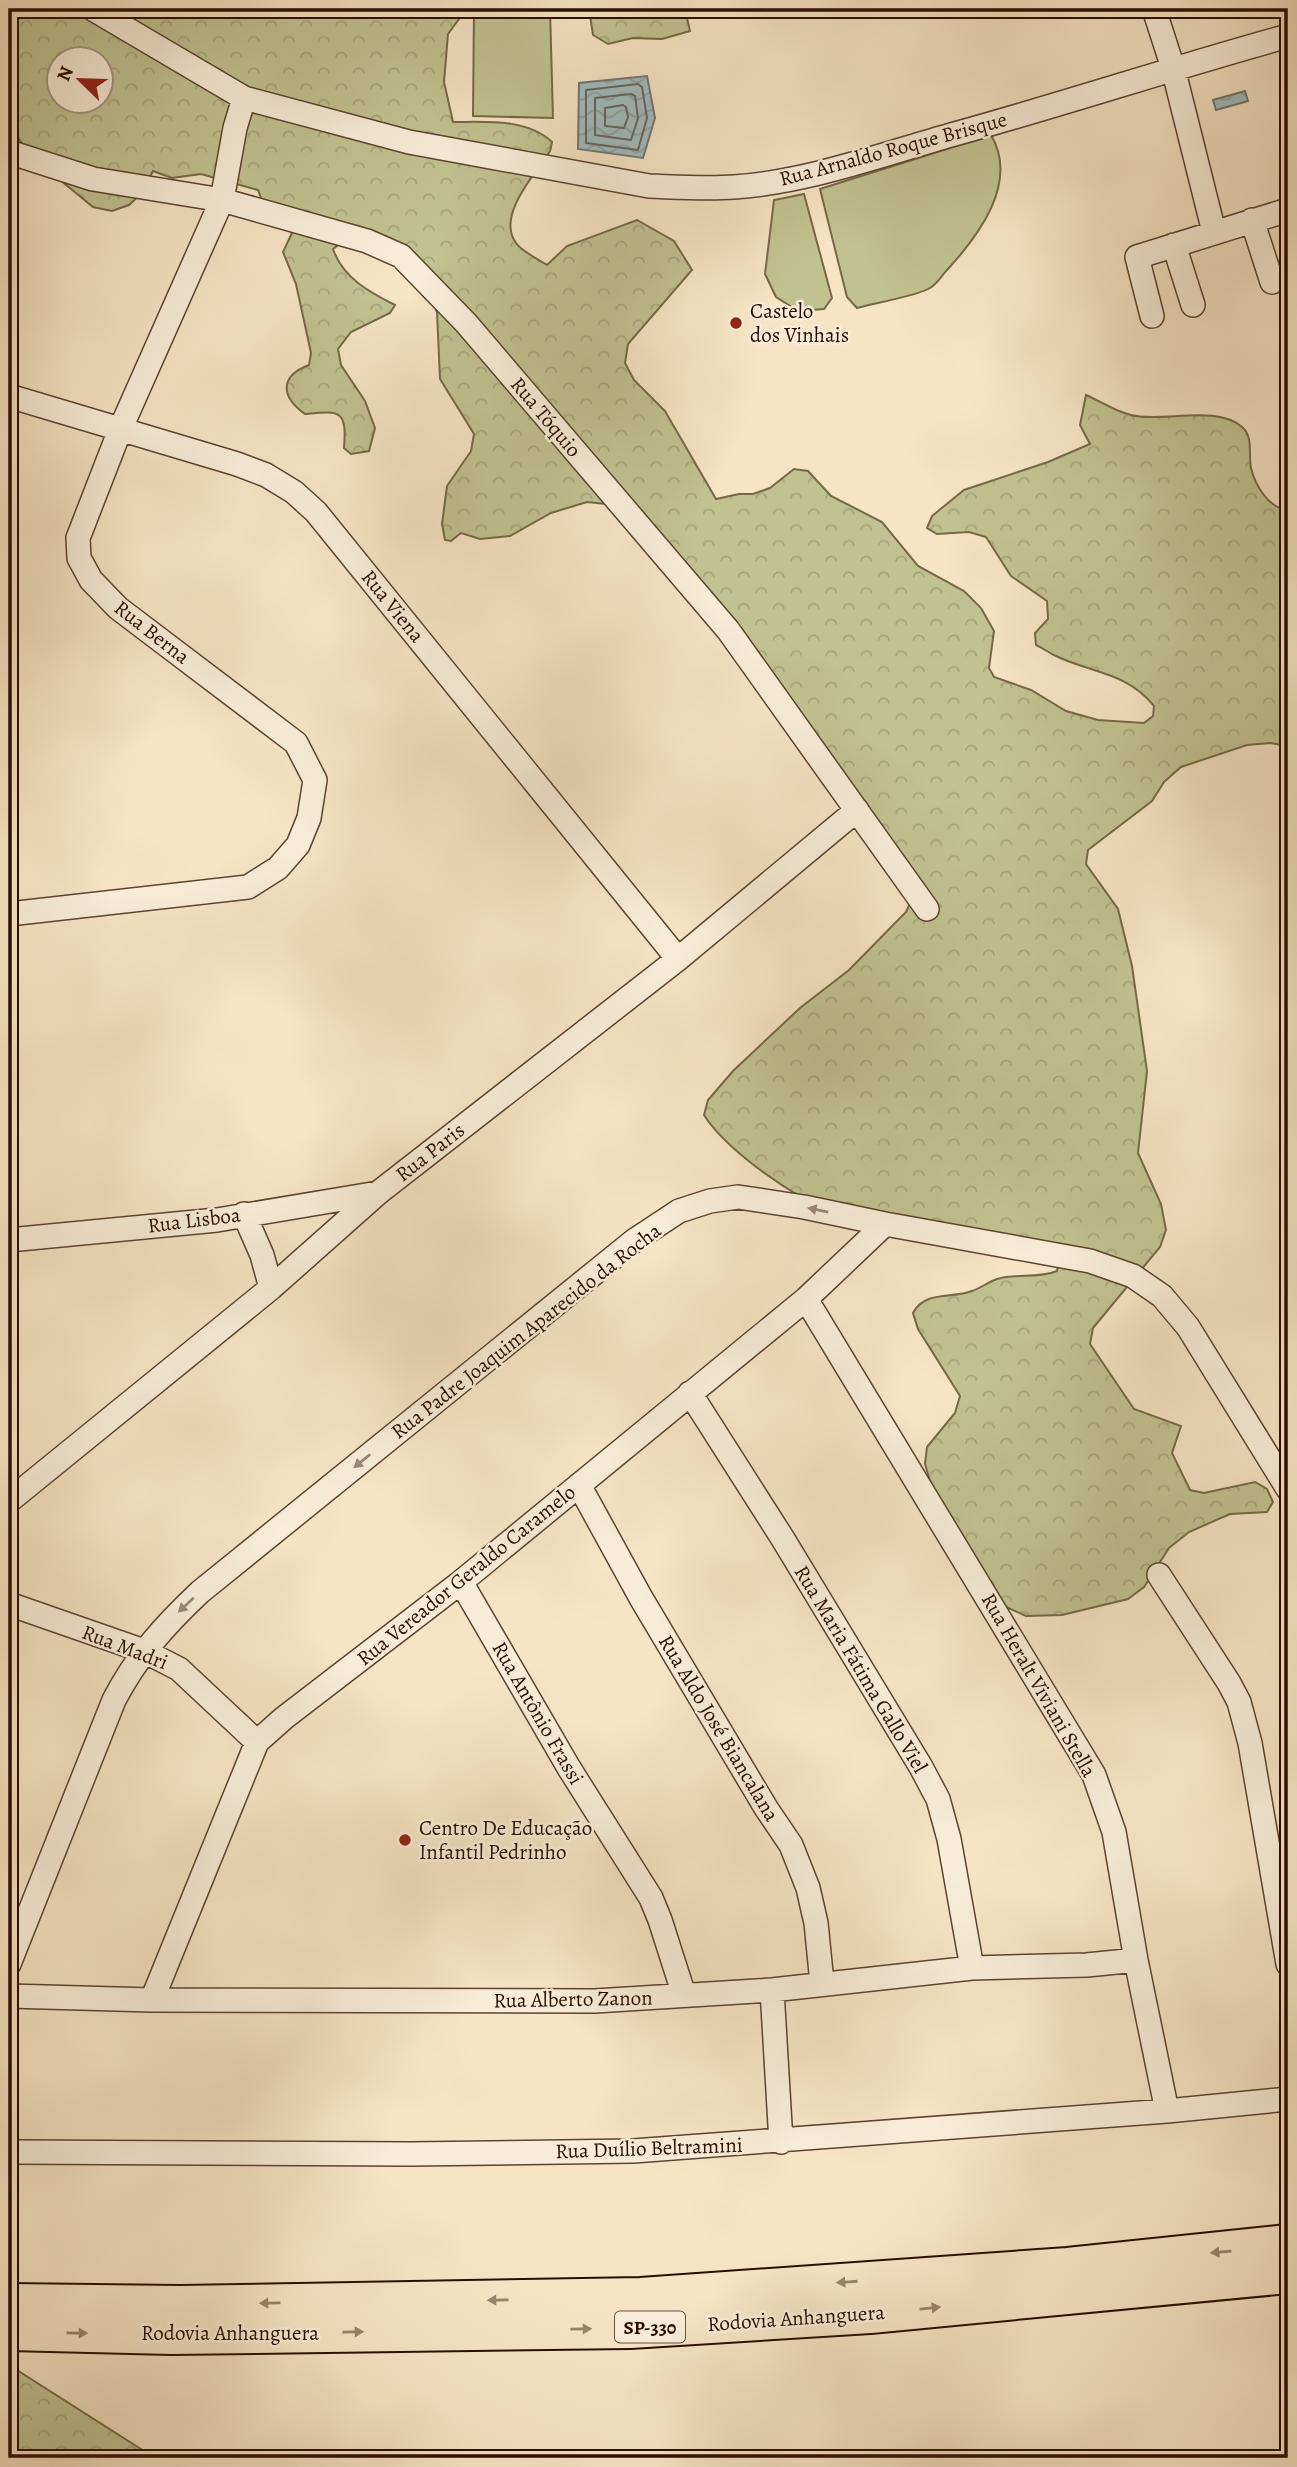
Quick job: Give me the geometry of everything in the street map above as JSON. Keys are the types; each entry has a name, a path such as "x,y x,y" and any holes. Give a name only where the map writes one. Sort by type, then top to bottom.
{"highway":[{"name":"Rodovia Anhanguera","path":"9,2303 180,2305 641,2297 1068,2267 1288,2244"},
{"name":"Rodovia Anhanguera","path":"9,2331 171,2335 630,2329 870,2314 1288,2274"}],"street":[{"name":"Rua Arnaldo Roque Brisque","path":"93,9 244,98 409,142 649,186 735,187 799,177 1042,110 1173,68 1288,36"},
{"path":"1154,9 1173,68 1214,232"},
{"name":"Rua Berna","path":"9,914 247,887 278,867 298,845 309,818 315,780 296,743 118,608 91,580 79,558 78,538 120,430 222,200 235,128 244,98"},
{"name":"Rua Tóquio","path":"9,152 93,179 222,200 367,241 401,256 466,323 728,630 928,909"},
{"path":"1152,316 1137,257 1288,210"},
{"path":"1252,220 1272,282"},
{"path":"1174,245 1193,305"},
{"name":"Rua Viena","path":"9,396 237,464 266,475 294,492 316,512 678,958"},
{"name":"Rua Paris","path":"9,1501 271,1288 378,1193 678,958 857,810"},
{"name":"Rua Lisboa","path":"9,1240 217,1220 378,1193"},
{"name":"Rua Padre Joaquim Aparecido da Rocha","path":"9,1964 114,1700 130,1669 163,1628 200,1592 635,1241 679,1211 710,1201 738,1198 804,1207 1090,1261 1133,1276 1162,1296 1188,1327 1288,1489"},
{"path":"244,1214 262,1255 271,1288"},
{"name":"Rua Vereador Geraldo Caramelo","path":"152,2000 257,1742 284,1718 461,1582 806,1299 885,1224"},
{"name":"Rua Heralt Viviani Stella","path":"806,1299 1094,1775 1114,1832 1136,1960 1167,2111"},
{"name":"Rua Maria Fátima Gallo Viel","path":"690,1393 790,1551 921,1767 938,1800 949,1839 972,1968"},
{"name":"Rua Aldo José Biancalana","path":"579,1485 641,1598 766,1808 791,1845 808,1888 816,1923 822,1983"},
{"path":"1159,1574 1239,1702 1250,1743 1288,1964"},
{"name":"Rua Antônio Frassi","path":"461,1582 569,1768 651,1898 684,1995"},
{"name":"Rua Madri","path":"9,1604 144,1651 179,1669 257,1742"},
{"name":"Rua Alberto Zanon","path":"9,1996 152,2000 595,2001 772,1990 972,1968 1087,1965 1136,1960"},
{"path":"772,1990 781,2142"},
{"name":"Rua Duílio Beltramini","path":"9,2152 411,2154 633,2151 1167,2111 1288,2098"}],"green space":[{"path":"9,9 458,9 459,19 448,34 444,82 453,122 518,125 542,134 552,142 550,151 527,183 514,208 511,232 518,246 547,265 567,246 637,220 674,241 692,270 628,344 625,363 634,380 665,411 716,499 753,494 770,488 794,469 808,471 831,496 882,522 918,566 964,591 981,608 994,631 989,668 994,677 1031,690 1066,711 1098,720 1144,723 1153,716 1154,706 1132,686 1069,662 1036,645 1035,633 1048,619 1047,601 1011,576 986,537 969,532 937,534 927,528 932,516 964,490 1048,462 1090,444 1080,425 1086,395 1131,415 1204,415 1231,420 1246,431 1251,468 1259,488 1269,501 1288,510 1288,746 1270,743 1247,745 1181,767 1164,782 1152,801 1088,850 1086,864 1118,909 1132,966 1147,1071 1138,1153 1161,1204 1166,1230 1160,1247 1093,1328 1090,1344 1134,1409 1181,1426 1172,1453 1190,1490 1204,1493 1255,1482 1267,1489 1273,1502 1267,1512 1230,1514 1189,1532 1169,1548 1144,1587 1128,1599 1062,1615 1026,1616 1006,1607 984,1586 933,1491 925,1464 927,1447 955,1413 960,1396 918,1329 913,1313 924,1301 932,1298 975,1290 1004,1277 1057,1271 1058,1266 801,1197 748,1160 723,1138 704,1115 708,1100 733,1071 800,1008 849,970 906,912 912,899 704,598 606,504 587,502 551,513 510,536 480,539 461,533 451,541 445,540 442,524 447,486 471,451 474,434 440,379 437,312 420,273 345,240 333,249 350,276 395,305 390,313 351,332 338,349 341,365 365,401 375,428 369,451 351,454 344,448 344,426 339,415 305,414 288,393 288,381 309,365 311,353 296,284 283,252 292,233 284,226 249,215 261,198 258,190 201,174 172,178 153,171 141,194 129,205 112,211 93,207 31,156 9,125"},
{"path":"474,9 550,9 553,118 473,116"},
{"path":"589,9 685,9 690,31 662,39 633,38 608,44 593,35"},
{"path":"991,135 998,153 998,189 992,207 972,240 937,282 925,291 857,308 847,297 820,189"},
{"path":"804,194 832,298 824,309 798,311 776,297 765,274 774,200"},
{"path":"9,2365 155,2458 9,2458"}],"water":[{"path":"647,76 655,118 643,158 578,149 579,83"},
{"path":"1245,91 1248,101 1216,110 1213,100"}],"place":[{"name":"Castelo dos Vinhais","path":"736,323"},
{"name":"Centro De Educação Infantil Pedrinho","path":"405,1840"}]}
